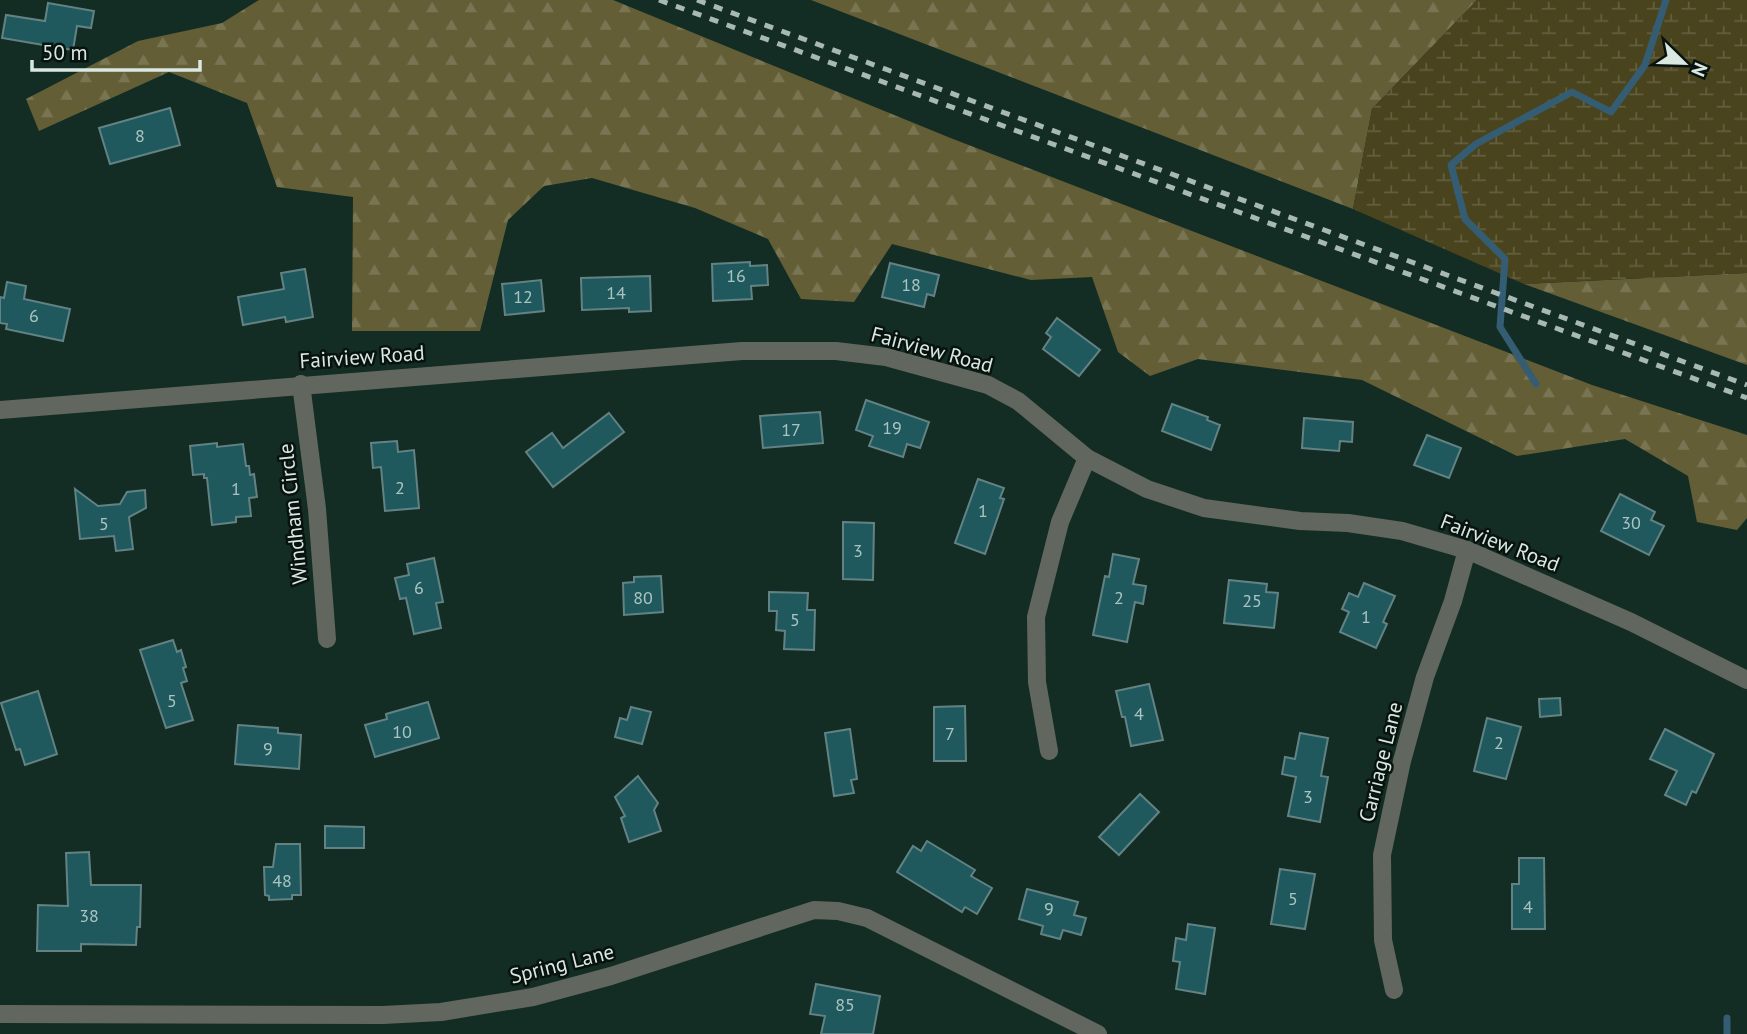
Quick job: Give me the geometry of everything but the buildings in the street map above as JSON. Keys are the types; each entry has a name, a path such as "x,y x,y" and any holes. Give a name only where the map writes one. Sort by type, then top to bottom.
{"street":[{"name":"Fairview Road","path":"0,410 742,351 836,351 886,357 988,385 1018,401 1087,458 1147,489 1204,508 1402,531 1467,550 1631,622 1747,680"},
{"name":"Windham Circle","path":"301,384 317,509 327,639"},
{"path":"1049,751 1037,681 1036,617 1060,522 1087,458"},
{"name":"Carriage Lane","path":"1394,990 1383,940 1382,855 1402,761 1425,677 1453,601 1467,550"},
{"name":"Spring Lane","path":"0,1014 383,1015 441,1012 533,997 611,976 814,910 867,918 1098,1034"}],"green space":[{"path":"259,0 613,0 953,139 1592,385 1747,435 1747,518 1737,530 1697,522 1688,476 1625,439 1517,456 1362,380 1198,359 1150,376 1118,352 1092,277 1031,280 892,244 854,302 801,299 768,239 695,208 592,178 544,186 508,220 480,331 352,331 353,197 277,187 247,103 169,72 39,131 26,99 138,41 222,23"},
{"path":"811,0 1477,0 1372,109 1353,209"},
{"path":"1477,0 1747,0 1747,273 1524,284 1353,209 1372,109"},
{"path":"1747,273 1747,365 1524,284"}],"waterway":[{"path":"1536,384 1500,327 1505,259 1465,219 1451,165 1476,144 1572,92 1611,112 1645,65 1666,0"},
{"path":"1727,1018 1727,1034"}],"railway":[{"path":"659,0 1747,398"},
{"path":"697,0 1747,385"}]}
